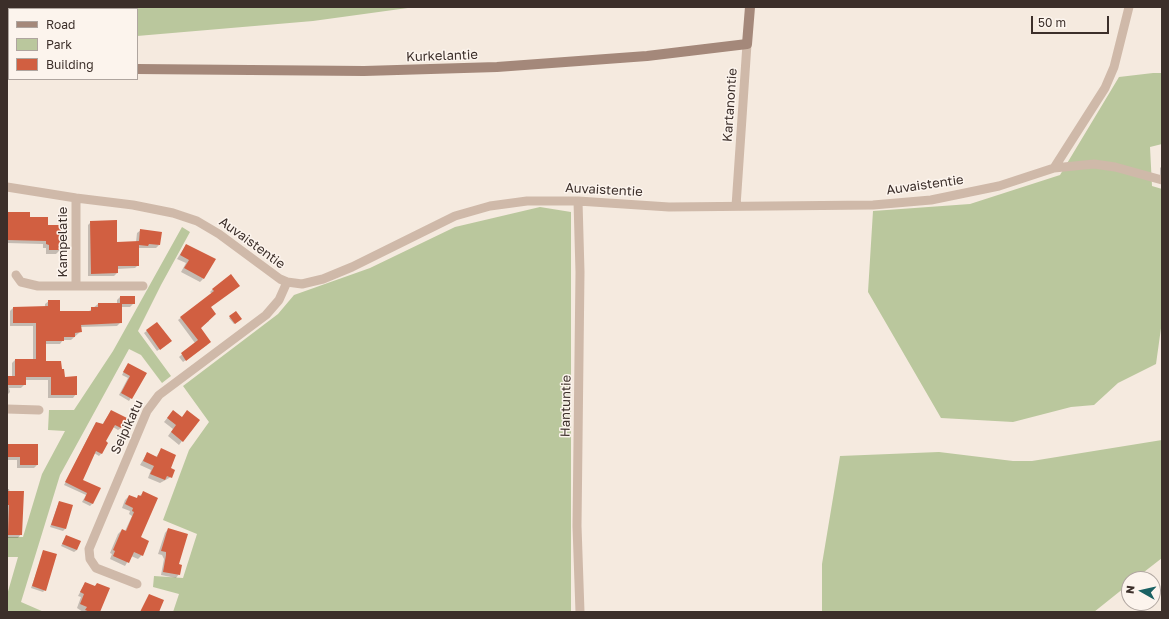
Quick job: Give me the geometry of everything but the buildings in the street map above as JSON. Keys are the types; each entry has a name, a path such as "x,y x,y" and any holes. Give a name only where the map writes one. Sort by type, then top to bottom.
{"street":[{"name":"Kartanontie","path":"736,206 750,7"},
{"path":"1054,168 1104,88 1114,67 1129,7"},
{"name":"Kurkelantie","path":"138,69 364,71 497,67 647,56 747,44"},
{"name":"Auvaistentie","path":"7,187 76,198 148,207 190,219 219,234 272,275 287,282 302,284 323,279 462,214 490,206 527,201 578,201 669,207 873,205 931,200 998,186 1054,168 1094,164 1116,167 1162,180"},
{"name":"Kampelatie","path":"76,198 76,286"},
{"name":"Hantuntie","path":"578,201 580,272 577,526 580,612"},
{"name":"Kampelatie","path":"16,274 22,282 32,286 143,286"},
{"name":"Seipikatu","path":"137,584 105,573 96,568 90,559 89,549 147,411 155,399 166,390 266,315 279,300 287,282"},
{"path":"7,409 39,410"}],"green space":[{"path":"7,7 415,7 313,21 138,36 138,8 8,8 7,42"},
{"path":"1162,73 1162,144 1150,147 1152,186 1162,189 1162,321 1156,364 1118,383 1094,405 1071,407 1013,422 941,418 868,292 873,211 970,204 1060,175 1119,77"},
{"path":"540,207 571,212 571,612 173,612 179,594 153,587 154,576 183,578 197,534 163,520 189,450 209,422 183,386 278,314 294,295 370,268 455,227"},
{"path":"182,227 190,232 138,331 171,376 162,383 141,355 129,349 60,475 21,602 44,612 7,612 7,595 18,557 7,557 7,537 23,537 42,474 65,431 48,430 49,410 74,410 113,351"},
{"path":"1162,440 1162,558 1145,571 1121,571 1121,590 1094,612 822,612 822,564 840,456 939,452 1013,461 1032,461"}]}
